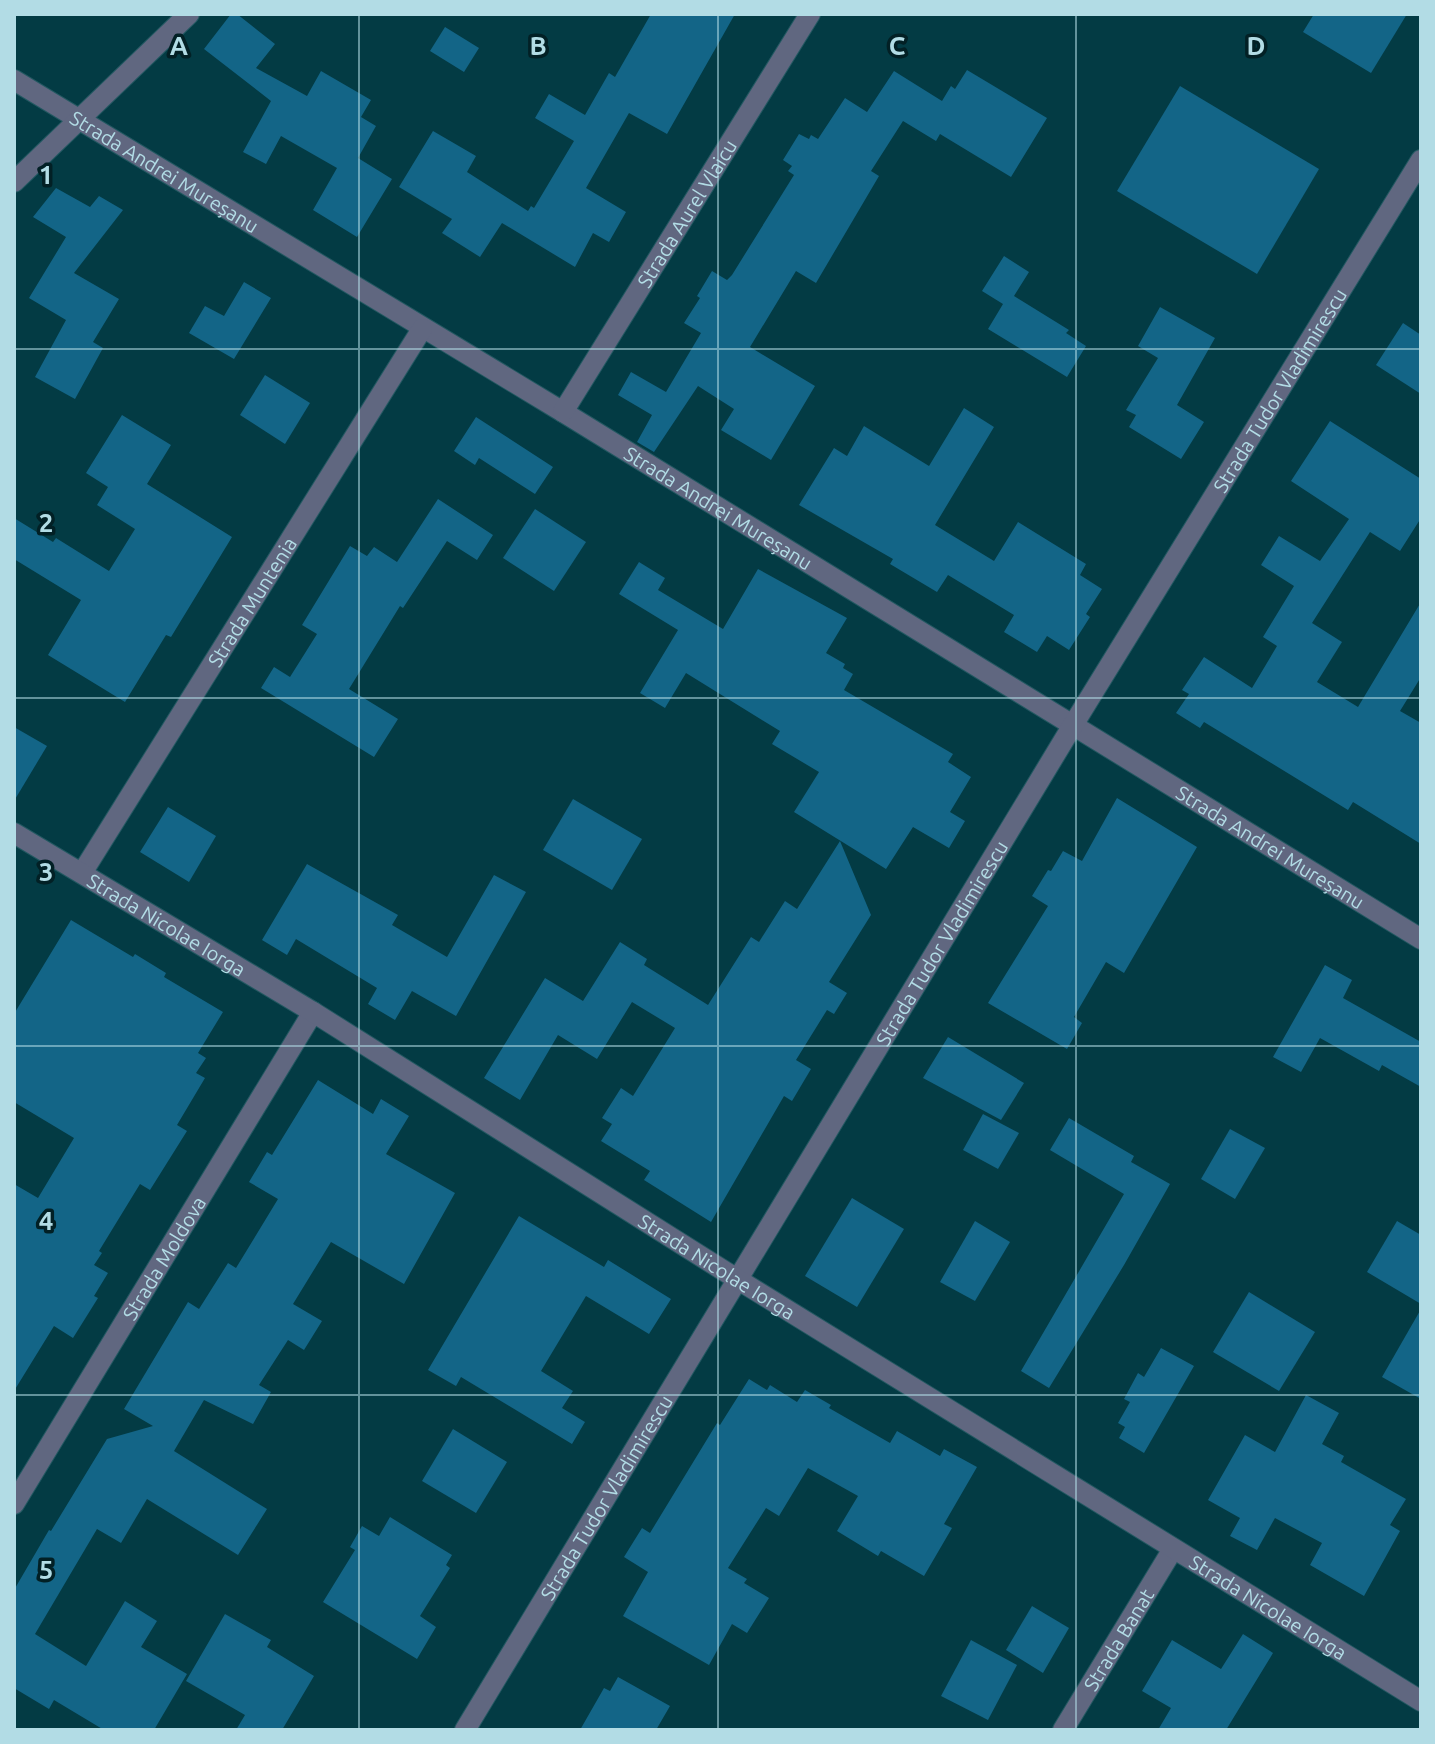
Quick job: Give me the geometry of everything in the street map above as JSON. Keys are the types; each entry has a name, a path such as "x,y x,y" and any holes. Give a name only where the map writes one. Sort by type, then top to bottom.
{"street":[{"path":"14,182 189,14"},
{"name":"Strada Aurel Vlaicu","path":"563,412 810,14"},
{"name":"Strada Andrei Mureșanu","path":"14,80 563,412 1421,939"},
{"name":"Strada Tudor Vladimirescu","path":"465,1730 1073,725 1421,160"},
{"name":"Strada Muntenia","path":"82,873 422,329"},
{"name":"Strada Nicolae Iorga","path":"14,833 313,1012 737,1279 1421,1701"},
{"name":"Strada Moldova","path":"14,1504 313,1012"},
{"name":"Strada Banat","path":"1063,1730 1173,1549"}],"building":[{"path":"231,14 237,14 275,44 256,68 307,96 321,71 371,100 361,117 376,126 358,158 392,179 357,237 313,210 337,168 281,136 266,164 243,152 271,101 204,49"},
{"path":"651,14 735,14 667,134 629,113 586,188 626,212 609,242 593,233 575,267 502,223 480,257 442,233 452,219 399,187 433,131 476,156 467,172 528,211 531,206 534,208 574,141 535,118 549,94 585,115 609,73 615,77"},
{"path":"1314,14 1407,14 1371,73 1303,32"},
{"path":"445,27 479,48 464,72 430,51"},
{"path":"967,70 1047,118 1011,177 940,134 936,141 903,121 871,171 879,176 816,283 796,271 750,347 815,386 771,460 721,430 734,409 698,386 654,452 637,442 652,415 618,395 631,372 666,392 701,333 684,323 700,298 697,296 712,271 727,280 732,275 794,175 788,171 792,166 783,160 799,134 818,139 845,98 867,112 894,71 942,101 951,86 955,89"},
{"path":"1180,86 1319,169 1257,274 1117,191"},
{"path":"56,188 90,207 99,196 123,210 74,273 119,299 93,342 103,348 75,399 35,377 66,320 29,298 66,237 33,217"},
{"path":"1004,256 1029,272 1014,296 1069,330 1066,333 1086,346 1067,377 988,329 1003,304 982,291"},
{"path":"244,282 271,298 234,359 189,333 205,306 224,316"},
{"path":"1160,307 1215,338 1177,405 1204,422 1181,459 1129,427 1136,415 1126,410 1158,358 1138,346"},
{"path":"1403,323 1421,335 1421,394 1376,365"},
{"path":"265,375 310,403 285,444 240,415"},
{"path":"964,408 994,427 935,525 994,561 1018,522 1086,564 1080,575 1102,589 1086,614 1090,617 1069,650 1047,636 1037,652 1004,632 1014,615 948,575 937,592 890,564 893,559 799,505 834,448 847,456 864,426 929,466"},
{"path":"122,415 171,445 147,484 232,537 171,637 166,635 125,702 48,655 81,600 14,559 14,518 53,542 56,538 109,571 135,529 97,505 108,487 86,473"},
{"path":"476,417 553,467 535,494 479,458 475,465 454,451"},
{"path":"1330,421 1421,479 1421,518 1400,551 1370,532 1312,623 1342,642 1317,682 1358,707 1421,602 1421,677 1400,711 1421,723 1421,844 1353,802 1348,810 1204,722 1200,728 1176,713 1189,694 1182,690 1204,657 1252,688 1277,646 1263,637 1294,586 1261,565 1279,536 1320,561 1349,519 1291,481"},
{"path":"438,499 493,535 477,560 447,541 403,608 400,606 349,689 398,719 374,757 261,688 274,667 290,677 317,634 302,625 350,546 367,556 374,547 397,562"},
{"path":"535,509 586,542 554,591 503,558"},
{"path":"639,562 665,578 658,590 723,629 758,569 847,618 826,653 845,664 843,668 853,674 844,690 953,754 948,762 971,777 950,812 965,821 949,848 913,827 886,869 794,812 819,772 772,744 780,731 686,673 665,708 640,693 678,630 619,594"},
{"path":"14,727 47,746 14,801"},
{"path":"1117,798 1197,847 1124,973 1106,962 1074,1017 1082,1023 1067,1049 988,1003 1048,906 1032,896 1048,870 1051,871 1063,851 1082,861"},
{"path":"573,799 642,839 612,890 543,850"},
{"path":"168,807 216,836 189,882 140,852"},
{"path":"840,841 871,915 829,982 847,993 834,1014 827,1010 796,1060 811,1069 792,1101 784,1096 711,1222 644,1180 650,1171 601,1141 612,1124 602,1118 621,1088 633,1096 675,1028 632,1002 597,1059 558,1035 520,1100 484,1078 545,978 583,1001 620,942 647,959 644,965 708,1005 751,937 759,942 785,901 797,909"},
{"path":"307,864 398,915 392,925 447,957 494,875 526,892 456,1016 412,991 395,1020 368,1004 377,988 296,939 287,955 262,940"},
{"path":"71,920 133,957 135,954 166,973 164,977 223,1012 198,1053 206,1058 196,1073 205,1078 177,1125 187,1131 150,1190 140,1184 99,1251 102,1253 94,1265 108,1273 94,1296 98,1298 73,1338 54,1326 14,1391 14,1184 38,1198 74,1138 14,1102 14,1014"},
{"path":"1325,965 1352,980 1343,998 1421,1042 1421,1087 1382,1065 1379,1071 1320,1038 1301,1072 1273,1057"},
{"path":"948,1037 1024,1083 1001,1120 923,1078"},
{"path":"318,1080 373,1114 381,1099 409,1116 386,1154 455,1193 404,1284 331,1242 293,1304 322,1321 304,1350 288,1340 259,1385 271,1392 253,1424 204,1400 174,1451 267,1509 238,1555 147,1499 121,1543 97,1529 35,1634 86,1666 125,1601 157,1621 141,1647 187,1674 154,1730 104,1730 54,1700 49,1709 14,1688 14,1590 107,1439 153,1426 124,1409 188,1302 199,1309 228,1263 236,1268 278,1199 249,1182 267,1152 272,1155"},
{"path":"983,1114 1019,1133 998,1169 963,1150"},
{"path":"1069,1118 1134,1156 1131,1162 1170,1184 1049,1388 1021,1371 1124,1194 1050,1150"},
{"path":"1230,1129 1265,1148 1235,1199 1201,1179"},
{"path":"852,1198 904,1229 857,1307 805,1276"},
{"path":"519,1216 604,1267 608,1260 671,1299 649,1334 586,1296 541,1371 573,1391 562,1408 585,1422 572,1444 461,1377 456,1386 428,1370"},
{"path":"975,1221 1010,1242 975,1301 940,1282"},
{"path":"1397,1221 1421,1235 1421,1304 1367,1272"},
{"path":"1249,1292 1315,1332 1279,1391 1213,1352"},
{"path":"1421,1309 1421,1399 1382,1377"},
{"path":"1161,1348 1194,1366 1144,1453 1119,1438 1125,1427 1118,1423 1130,1402 1124,1399 1138,1373 1144,1377"},
{"path":"749,1379 767,1390 770,1385 797,1402 805,1390 831,1405 829,1408 890,1443 897,1431 940,1456 944,1449 977,1467 944,1524 952,1528 924,1576 881,1551 878,1556 837,1531 858,1496 808,1468 779,1516 766,1508 728,1568 747,1579 744,1583 769,1598 747,1633 732,1624 709,1665 623,1616 648,1572 624,1557 642,1528 650,1533 717,1423 720,1425"},
{"path":"1306,1395 1339,1413 1322,1444 1344,1456 1341,1462 1406,1499 1390,1525 1400,1531 1364,1596 1310,1565 1322,1543 1275,1518 1257,1550 1230,1536 1240,1518 1208,1500 1245,1435 1275,1452"},
{"path":"453,1429 507,1462 476,1513 422,1481"},
{"path":"390,1517 452,1555 446,1565 450,1568 420,1616 436,1627 417,1659 323,1602 355,1550 350,1547 362,1526 379,1536"},
{"path":"1032,1606 1069,1628 1043,1673 1006,1650"},
{"path":"225,1614 271,1640 267,1647 314,1676 282,1730 236,1730 245,1715 186,1681"},
{"path":"1243,1634 1273,1653 1226,1730 1158,1730 1171,1708 1142,1691 1172,1640 1221,1669"},
{"path":"971,1640 1017,1665 988,1720 941,1696"},
{"path":"618,1677 670,1706 656,1730 580,1730 604,1688 610,1691"}]}
